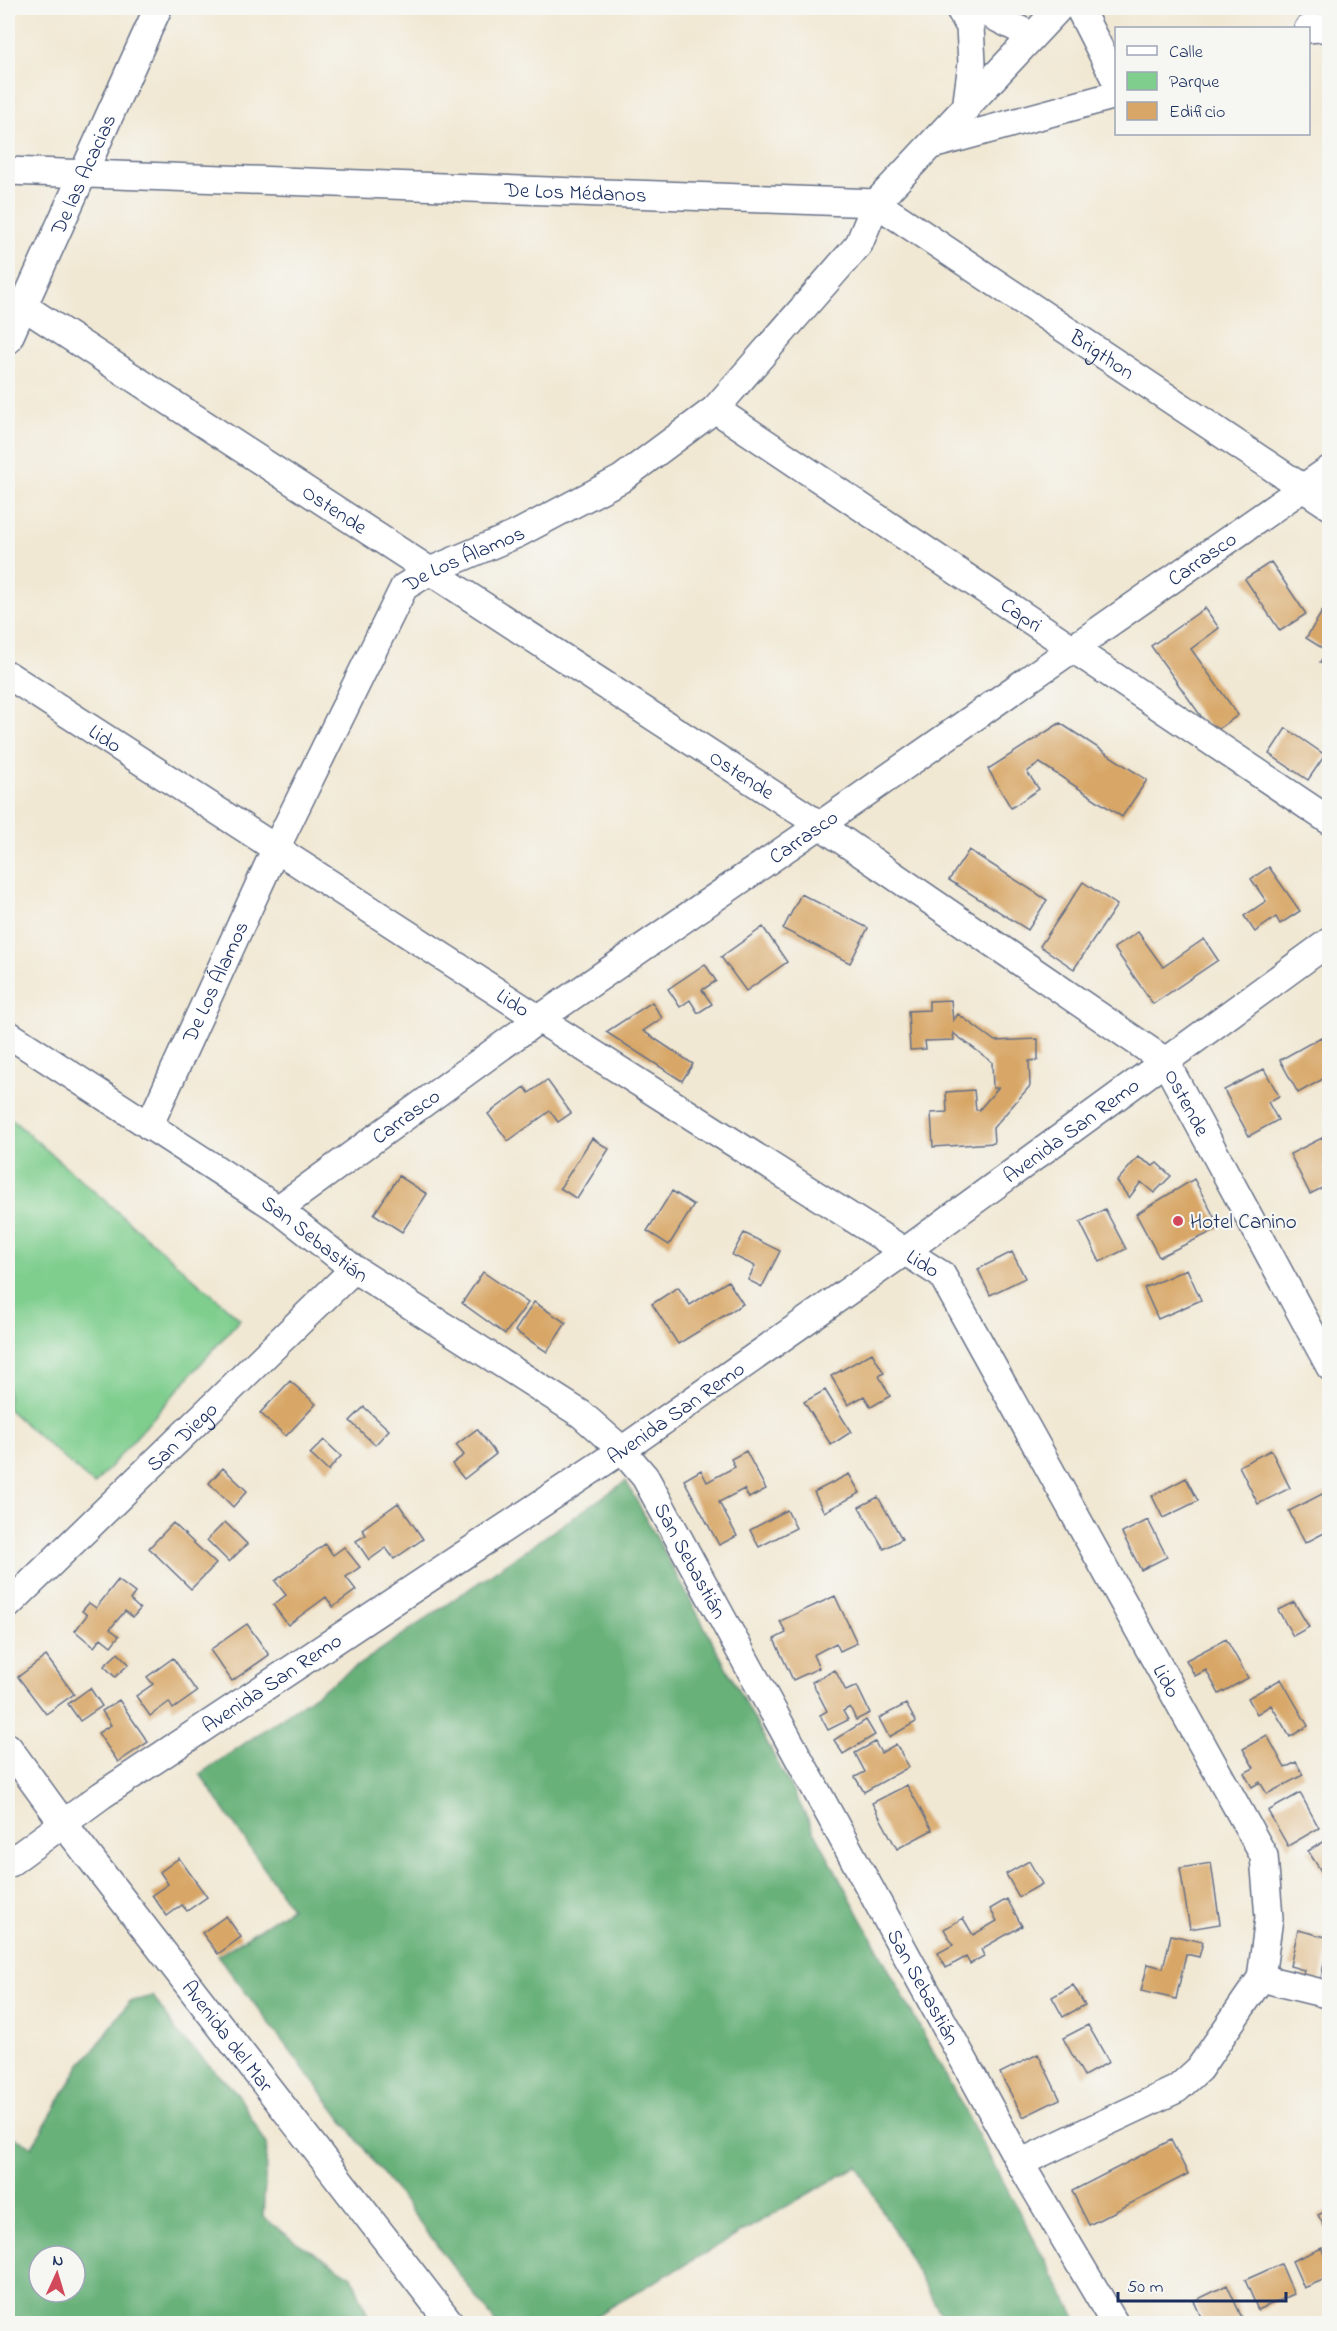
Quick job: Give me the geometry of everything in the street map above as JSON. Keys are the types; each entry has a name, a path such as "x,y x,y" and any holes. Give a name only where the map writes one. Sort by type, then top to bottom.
{"street":[{"name":"De las Acacias","path":"8,340 81,174 158,8"},
{"path":"959,8 970,27 972,63 966,109"},
{"path":"977,8 1032,36"},
{"path":"876,203 1059,8"},
{"path":"1079,8 1115,79"},
{"path":"1310,29 1329,27"},
{"path":"931,146 1115,95"},
{"name":"De Los Médanos","path":"8,171 876,203"},
{"name":"De Los Álamos","path":"149,1126 276,848 404,586 430,572 517,534 621,479 715,409 859,244 876,203"},
{"name":"Brigthon","path":"876,203 1329,506"},
{"name":"Ostende","path":"23,306 820,825 1165,1061 1329,1367"},
{"name":"Capri","path":"715,409 1329,821"},
{"name":"Carrasco","path":"278,1209 539,1019 1329,469"},
{"name":"Lido","path":"8,675 539,1019 942,1275 1264,1856 1269,1918 1261,1978 1199,2069 1177,2089 1020,2163"},
{"name":"Avenida San Remo","path":"8,1864 112,1788 622,1450 904,1252 1329,941"},
{"name":"San Sebastián","path":"8,1034 278,1209 354,1269 581,1414 622,1450 645,1477 1020,2163 1115,2324"},
{"name":"San Diego","path":"8,1605 354,1269"},
{"name":"Avenida del Mar","path":"8,1747 63,1823 451,2324"},
{"path":"1261,1978 1329,1995"}],"green space":[{"path":"8,1116 240,1319 94,1485 8,1409"},
{"path":"626,1481 1079,2323 946,2323 857,2166 583,2323 496,2323 218,1956 291,1908 200,1774"},
{"path":"153,1996 178,2034 238,2094 267,2146 263,2217 298,2243 352,2276 371,2323 8,2323 8,2134 32,2147 81,2064 129,2002"}],"building":[{"path":"1271,562 1306,614 1280,631 1245,579"},
{"path":"1330,599 1330,667 1320,662 1327,651 1306,638"},
{"path":"1205,608 1219,628 1191,649 1238,715 1213,733 1151,646"},
{"path":"1060,723 1147,780 1122,817 1040,763 1027,772 1039,789 1011,808 988,769"},
{"path":"1286,728 1325,755 1308,780 1269,754"},
{"path":"969,850 1047,900 1028,930 949,880"},
{"path":"1269,867 1300,911 1280,924 1276,917 1255,932 1244,916 1266,901 1251,879"},
{"path":"1083,882 1117,905 1074,969 1040,946"},
{"path":"801,894 868,928 850,963 783,929"},
{"path":"763,927 787,962 746,991 721,957"},
{"path":"1138,932 1163,967 1204,939 1218,960 1153,1004 1114,948"},
{"path":"705,964 716,981 702,990 712,1004 698,1013 690,1000 680,1007 668,989"},
{"path":"951,1000 953,1021 958,1014 995,1041 1038,1039 1038,1060 1029,1061 1030,1086 993,1128 994,1143 933,1147 931,1113 947,1112 946,1092 974,1090 976,1110 979,1110 998,1088 993,1088 992,1062 953,1033 954,1040 925,1041 926,1049 910,1050 908,1011 929,1010 929,1001"},
{"path":"652,1002 662,1018 643,1031 693,1064 682,1081 606,1032"},
{"path":"1321,1037 1330,1053 1330,1075 1298,1093 1280,1060"},
{"path":"1264,1069 1279,1096 1268,1102 1278,1120 1249,1136 1224,1090"},
{"path":"547,1080 571,1113 558,1122 550,1111 508,1141 488,1114 525,1087 529,1093"},
{"path":"1330,1134 1330,1184 1310,1194 1290,1154"},
{"path":"592,1138 609,1149 577,1199 560,1188"},
{"path":"1138,1157 1153,1166 1157,1163 1171,1176 1154,1193 1141,1182 1129,1198 1117,1181"},
{"path":"399,1176 427,1194 402,1232 374,1214"},
{"name":"Hotel Canino","path":"1194,1179 1220,1228 1159,1257 1136,1214"},
{"path":"672,1191 694,1205 669,1245 647,1231"},
{"path":"1105,1209 1126,1249 1100,1262 1080,1222"},
{"path":"744,1233 780,1251 762,1287 748,1280 755,1266 732,1255"},
{"path":"1012,1252 1025,1278 990,1295 978,1269"},
{"path":"1187,1269 1201,1300 1158,1319 1144,1288"},
{"path":"483,1272 528,1303 505,1334 462,1303"},
{"path":"728,1281 743,1304 678,1344 652,1304 678,1287 690,1305"},
{"path":"534,1302 566,1323 547,1352 515,1331"},
{"path":"872,1353 884,1373 879,1376 890,1396 871,1407 864,1396 848,1405 831,1376"},
{"path":"290,1381 316,1404 286,1436 260,1413"},
{"path":"825,1390 851,1432 831,1445 804,1402"},
{"path":"364,1407 389,1430 375,1445 350,1421"},
{"path":"477,1429 496,1454 464,1479 452,1464 464,1455 456,1445"},
{"path":"324,1440 341,1456 328,1471 310,1454"},
{"path":"1271,1450 1290,1488 1258,1504 1239,1466"},
{"path":"746,1451 766,1489 749,1498 744,1489 719,1502 737,1536 719,1545 684,1480 701,1470 707,1482 735,1467 731,1459"},
{"path":"223,1468 247,1491 233,1507 209,1483"},
{"path":"849,1474 860,1493 824,1512 814,1492"},
{"path":"1186,1478 1198,1501 1163,1518 1152,1496"},
{"path":"1328,1491 1330,1530 1305,1543 1289,1511"},
{"path":"878,1497 902,1539 884,1549 859,1507"},
{"path":"398,1503 423,1539 394,1559 386,1548 369,1560 356,1541 366,1535 362,1529"},
{"path":"787,1510 796,1528 759,1547 750,1530"},
{"path":"1148,1520 1167,1557 1141,1570 1122,1533"},
{"path":"225,1522 247,1544 229,1562 207,1540"},
{"path":"173,1523 216,1564 191,1589 149,1548"},
{"path":"325,1544 333,1555 344,1547 360,1567 346,1577 356,1590 333,1607 326,1597 288,1625 273,1605 286,1595 275,1581"},
{"path":"118,1580 135,1593 130,1600 140,1609 133,1617 125,1611 110,1629 119,1636 111,1646 101,1638 94,1647 75,1631 87,1615 82,1611 89,1603 96,1608"},
{"path":"835,1596 857,1643 840,1651 836,1643 813,1655 819,1668 793,1680 774,1639 786,1633 780,1621"},
{"path":"1294,1602 1309,1627 1293,1636 1278,1610"},
{"path":"247,1624 269,1655 232,1681 210,1650"},
{"path":"1226,1639 1248,1678 1219,1694 1206,1670 1195,1676 1186,1660"},
{"path":"118,1653 129,1664 115,1677 104,1666"},
{"path":"46,1656 74,1694 46,1714 18,1677"},
{"path":"173,1658 197,1692 173,1709 169,1702 150,1716 136,1696 153,1684 147,1677"},
{"path":"835,1670 846,1691 857,1686 870,1713 856,1720 850,1707 843,1711 848,1720 828,1730 820,1715 827,1711 812,1682"},
{"path":"1281,1679 1308,1726 1290,1737 1271,1705 1257,1714 1248,1698"},
{"path":"90,1688 102,1706 80,1721 68,1704"},
{"path":"119,1700 148,1742 118,1762 98,1733 111,1725 102,1711"},
{"path":"906,1704 916,1722 889,1737 879,1718"},
{"path":"866,1720 875,1735 843,1754 834,1740"},
{"path":"1267,1735 1285,1768 1296,1762 1303,1775 1267,1794 1260,1782 1252,1787 1244,1773 1254,1768 1243,1749"},
{"path":"875,1742 881,1753 896,1744 909,1767 864,1792 855,1777 865,1772 855,1753"},
{"path":"907,1785 932,1830 897,1849 872,1803"},
{"path":"1300,1793 1319,1828 1288,1846 1268,1811"},
{"path":"1330,1838 1330,1879 1327,1880 1308,1851"},
{"path":"179,1858 207,1897 187,1911 182,1905 167,1916 152,1895 168,1884 160,1872"},
{"path":"1029,1861 1042,1884 1019,1897 1006,1874"},
{"path":"1211,1863 1220,1924 1190,1929 1180,1868"},
{"path":"1007,1899 1022,1926 981,1949 984,1956 970,1964 966,1957 946,1968 938,1953 953,1945 944,1929 963,1918 973,1935 997,1921 990,1909"},
{"path":"226,1916 241,1937 218,1954 202,1933"},
{"path":"1298,1930 1330,1938 1319,1986 1301,1982 1304,1970 1290,1966"},
{"path":"1171,1935 1203,1942 1199,1957 1186,1954 1176,1999 1141,1991 1148,1964 1163,1968"},
{"path":"1073,1985 1085,2005 1063,2017 1052,1997"},
{"path":"1088,2025 1109,2062 1084,2076 1063,2038"},
{"path":"1038,2054 1060,2099 1023,2117 1000,2073"},
{"path":"1171,2140 1188,2174 1089,2225 1072,2191"},
{"path":"1330,2209 1330,2236 1318,2215"},
{"path":"1322,2248 1330,2265 1330,2277 1304,2288 1292,2261"},
{"path":"1281,2264 1294,2294 1258,2310 1245,2280"},
{"path":"1227,2285 1242,2318 1229,2324 1204,2324 1194,2301"}],"place":[{"name":"Hotel Canino","path":"1178,1221"}]}
